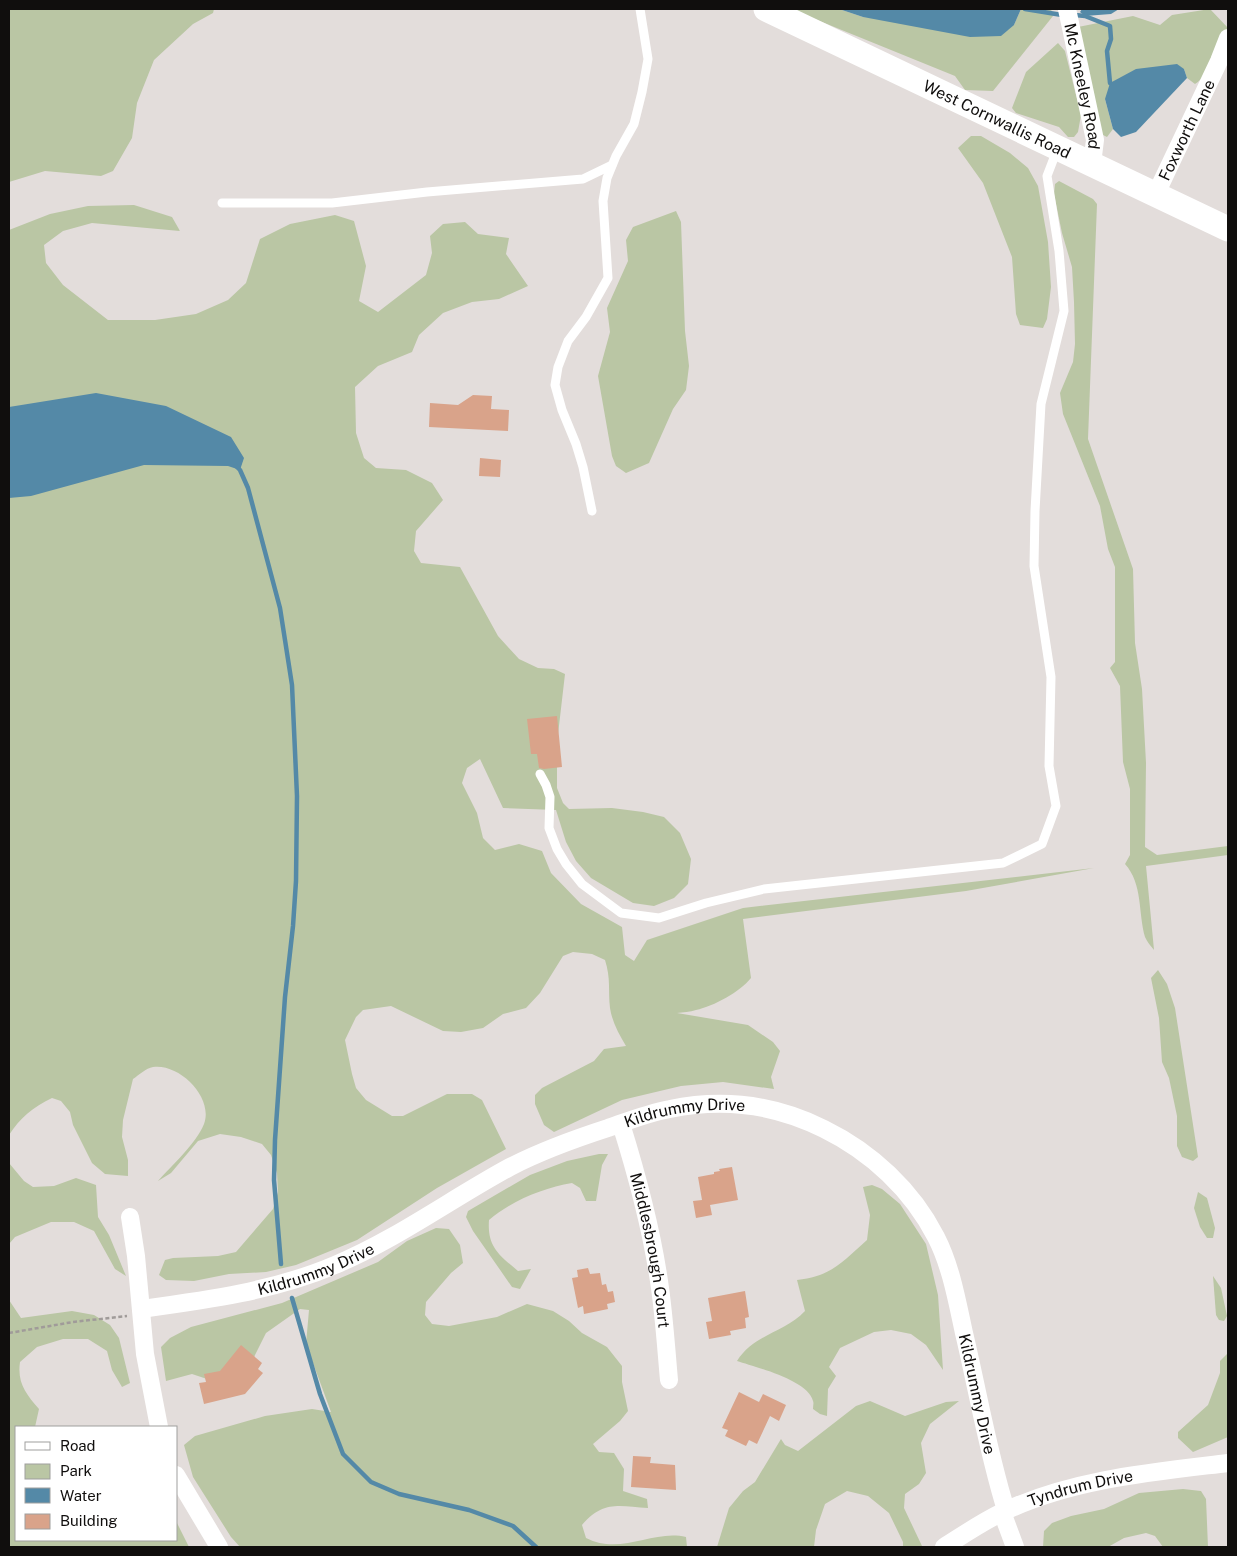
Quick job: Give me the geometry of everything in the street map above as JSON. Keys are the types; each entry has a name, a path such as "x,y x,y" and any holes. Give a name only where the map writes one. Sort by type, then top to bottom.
{"street":[{"name":"West Cornwallis Road","path":"766,9 1228,229"},
{"name":"Mc Kneeley Road","path":"1067,9 1096,140 1092,164"},
{"name":"Foxworth Lane","path":"1156,194 1219,62 1228,38"},
{"name":"Kildrummy Drive","path":"141,1311 277,1286 315,1273 369,1249 525,1160 571,1140 670,1108 727,1103 763,1107 806,1120 860,1149 905,1192 935,1235 944,1254 958,1305 1004,1511 1015,1547"},
{"name":"Middlesbrough Court","path":"620,1124 639,1187 654,1253 662,1306 669,1380"},
{"path":"130,1216 145,1354 159,1426"},
{"name":"Tyndrum Drive","path":"944,1547 1004,1511 1048,1494 1088,1484 1228,1463"},
{"path":"178,1479 219,1547"}],"lane":[{"path":"592,511 578,452 555,385 558,367 568,341 586,317 608,278 603,201 607,178 634,124 648,59 640,9"},
{"path":"540,774 550,797 549,828 557,849 582,884 620,914 659,918 706,903 764,889 1003,863 1042,844 1056,806 1049,766 1051,677 1034,566 1035,511 1041,404 1064,311 1059,251 1047,176 1058,147"},
{"path":"222,203 332,203 427,192 575,180 584,179 612,166"}],"path":[{"path":"9,1333 141,1311"}],"green space":[{"path":"9,9 214,9 213,13 193,24 154,60 137,103 132,138 113,171 101,176 45,171 9,182"},
{"path":"790,9 839,9 863,17 1014,25 1021,9 1051,9 1053,16 993,91 965,90 955,76"},
{"path":"1210,9 1228,30 1214,60 1201,80 1195,84 1187,78 1184,69 1105,99 1113,129 1107,137 1101,134 1078,27 1133,16 1160,25 1172,15"},
{"path":"1058,43 1065,51 1081,115 1078,132 1074,137 1068,137 1059,127 1016,113 1012,108 1026,72"},
{"path":"971,136 981,136 1010,153 1028,168 1038,186 1048,242 1051,287 1047,319 1043,328 1020,325 1016,314 1012,257 983,183 958,148"},
{"path":"1059,181 1093,199 1097,204 1088,439 1133,569 1135,643 1142,689 1146,763 1145,847 1157,855 1228,846 1228,855 1146,866 1154,950 1145,937 1135,880 1125,864 1130,855 1130,789 1123,762 1120,686 1110,668 1115,662 1115,567 1108,549 1100,506 1063,414 1060,393 1073,362 1075,344 1072,267 1062,233 1054,194 1055,184"},
{"path":"134,205 172,217 180,231 92,223 63,231 44,245 46,263 63,285 108,320 155,320 196,314 228,300 246,283 260,239 290,224 335,215 354,221 366,266 359,301 378,312 426,275 432,253 430,236 443,224 465,222 478,234 509,238 506,254 528,286 499,299 472,302 443,313 419,335 412,352 378,366 355,387 356,433 364,458 376,468 406,470 432,483 443,500 416,531 414,551 421,563 460,567 498,636 519,659 538,668 554,669 565,674 557,743 557,788 563,803 569,809 612,808 664,817 680,833 691,859 688,884 674,898 654,906 633,903 591,878 576,861 566,842 556,810 503,808 480,759 467,768 462,783 477,813 483,838 495,850 519,844 542,851 551,873 581,904 622,927 625,955 634,961 647,940 743,908 1094,868 966,891 743,919 751,978 734,993 718,1002 694,1011 677,1013 748,1025 773,1042 780,1051 771,1077 774,1089 723,1082 681,1086 622,1100 554,1132 544,1125 535,1104 535,1095 542,1088 594,1061 604,1049 626,1046 616,1028 611,1013 609,979 605,960 592,954 573,952 563,956 540,993 526,1008 503,1014 483,1028 461,1032 443,1031 391,1006 363,1010 356,1017 345,1040 356,1088 366,1100 392,1116 403,1116 447,1094 472,1094 482,1100 506,1149 437,1188 357,1240 296,1265 266,1272 229,1274 194,1281 166,1280 159,1275 165,1260 218,1256 236,1252 273,1209 278,1192 277,1173 271,1155 262,1144 241,1137 220,1134 198,1141 171,1173 158,1181 195,1139 204,1124 206,1114 204,1103 192,1084 173,1070 163,1067 153,1067 145,1070 133,1079 123,1120 122,1137 128,1160 128,1176 105,1174 92,1163 73,1125 70,1112 61,1101 52,1098 39,1105 22,1118 9,1135 9,230 50,214 88,206"},
{"path":"676,211 681,222 685,331 689,366 686,390 673,409 649,463 626,473 616,466 612,456 598,376 610,332 607,308 628,261 626,240 633,227"},
{"path":"1158,970 1167,984 1175,1008 1198,1157 1193,1161 1182,1157 1177,1146 1177,1116 1169,1078 1162,1062 1159,1018 1151,978"},
{"path":"599,1154 608,1154 602,1165 596,1201 586,1201 580,1188 572,1183 528,1196 507,1207 489,1220 492,1244 500,1255 518,1271 531,1269 520,1289 512,1287 473,1231 466,1217 468,1211 530,1175 567,1161"},
{"path":"9,1163 24,1181 33,1187 54,1186 76,1178 96,1185 98,1217 109,1235 126,1276 115,1269 94,1231 74,1222 51,1222 15,1237 9,1244"},
{"path":"872,1185 882,1189 900,1204 926,1244 938,1295 943,1370 926,1345 911,1334 891,1330 874,1332 840,1348 829,1367 836,1376 828,1389 827,1416 813,1409 813,1401 809,1393 802,1387 780,1375 737,1361 744,1352 760,1339 788,1324 805,1311 797,1280 819,1275 836,1267 867,1240 870,1215 863,1187"},
{"path":"1198,1192 1207,1198 1215,1228 1213,1238 1207,1238 1200,1227 1194,1208"},
{"path":"436,1228 449,1229 460,1245 463,1263 451,1273 426,1302 425,1315 432,1324 449,1326 497,1317 527,1304 553,1311 569,1321 582,1333 607,1347 622,1366 622,1382 628,1411 620,1421 593,1444 599,1452 614,1453 624,1469 623,1491 647,1499 648,1508 612,1506 604,1508 582,1525 586,1538 599,1543 612,1544 674,1535 686,1537 687,1547 240,1547 231,1537 193,1477 184,1445 195,1436 265,1416 312,1409 331,1412 306,1344 309,1310 300,1309 266,1333 253,1359 207,1379 192,1374 166,1381 161,1347 170,1338 191,1327 282,1303 378,1262 407,1241"},
{"path":"1213,1276 1221,1288 1227,1316 1224,1321 1219,1320 1216,1315"},
{"path":"9,1300 21,1318 72,1311 94,1315 110,1325 119,1338 130,1383 122,1387 112,1370 107,1351 88,1339 63,1339 37,1347 20,1362 21,1382 39,1409 35,1426 15,1426 15,1541 178,1541 178,1525 189,1547 9,1547"},
{"path":"1228,1353 1228,1437 1193,1452 1178,1438 1178,1432 1208,1405 1220,1373 1220,1361"},
{"path":"870,1401 905,1416 946,1402 959,1401 930,1424 921,1443 926,1473 919,1484 905,1494 904,1508 922,1546 903,1547 903,1542 889,1513 868,1496 847,1491 825,1504 816,1530 814,1547 717,1547 729,1508 743,1491 755,1482 781,1439 785,1445 798,1451 856,1406"},
{"path":"1183,1489 1201,1491 1206,1499 1208,1547 1163,1547 1155,1536 1146,1533 1124,1538 1108,1547 1043,1547 1044,1531 1052,1523 1071,1516 1104,1509 1139,1493"}],"water":[{"path":"839,9 1021,9 1014,25 1001,36 970,37 863,17"},
{"path":"1082,9 1119,9 1111,14 1085,16 1080,12"},
{"path":"1177,64 1184,69 1187,78 1136,132 1121,137 1113,129 1105,99 1110,83 1136,69"},
{"path":"96,393 166,406 231,437 244,458 240,470 228,466 144,465 31,496 9,498 9,407"}],"building":[{"path":"473,395 492,396 491,409 509,410 508,431 429,427 430,403 458,405"},
{"path":"480,458 501,460 500,477 479,476"},
{"path":"557,716 562,767 539,768 537,754 531,754 527,719"},
{"path":"732,1167 738,1200 710,1205 712,1215 696,1218 693,1201 702,1200 698,1177 714,1174 714,1172 720,1171 719,1169"},
{"path":"588,1268 590,1274 600,1273 602,1285 606,1284 608,1292 613,1291 615,1302 607,1304 608,1309 584,1314 583,1306 578,1308 572,1278 578,1277 577,1270"},
{"path":"745,1291 749,1317 745,1318 746,1328 730,1331 731,1335 709,1339 706,1322 712,1321 708,1298"},
{"path":"241,1345 262,1363 258,1369 263,1373 245,1394 204,1404 199,1383 206,1382 204,1374 220,1371"},
{"path":"739,1392 759,1402 763,1394 786,1405 779,1421 770,1416 757,1444 749,1440 746,1446 725,1436 728,1430 722,1428"},
{"path":"633,1456 651,1457 650,1463 675,1465 676,1490 631,1487"}],"waterway":[{"path":"1025,9 1062,15"},
{"path":"1075,15 1085,16 1110,26 1111,39 1107,51 1110,83"},
{"path":"236,466 240,470 248,488 280,608 292,685 297,796 296,881 285,997 274,1180 281,1264"},
{"path":"292,1298 320,1394 343,1454 371,1482 399,1494 469,1510 513,1526 536,1547"}]}
